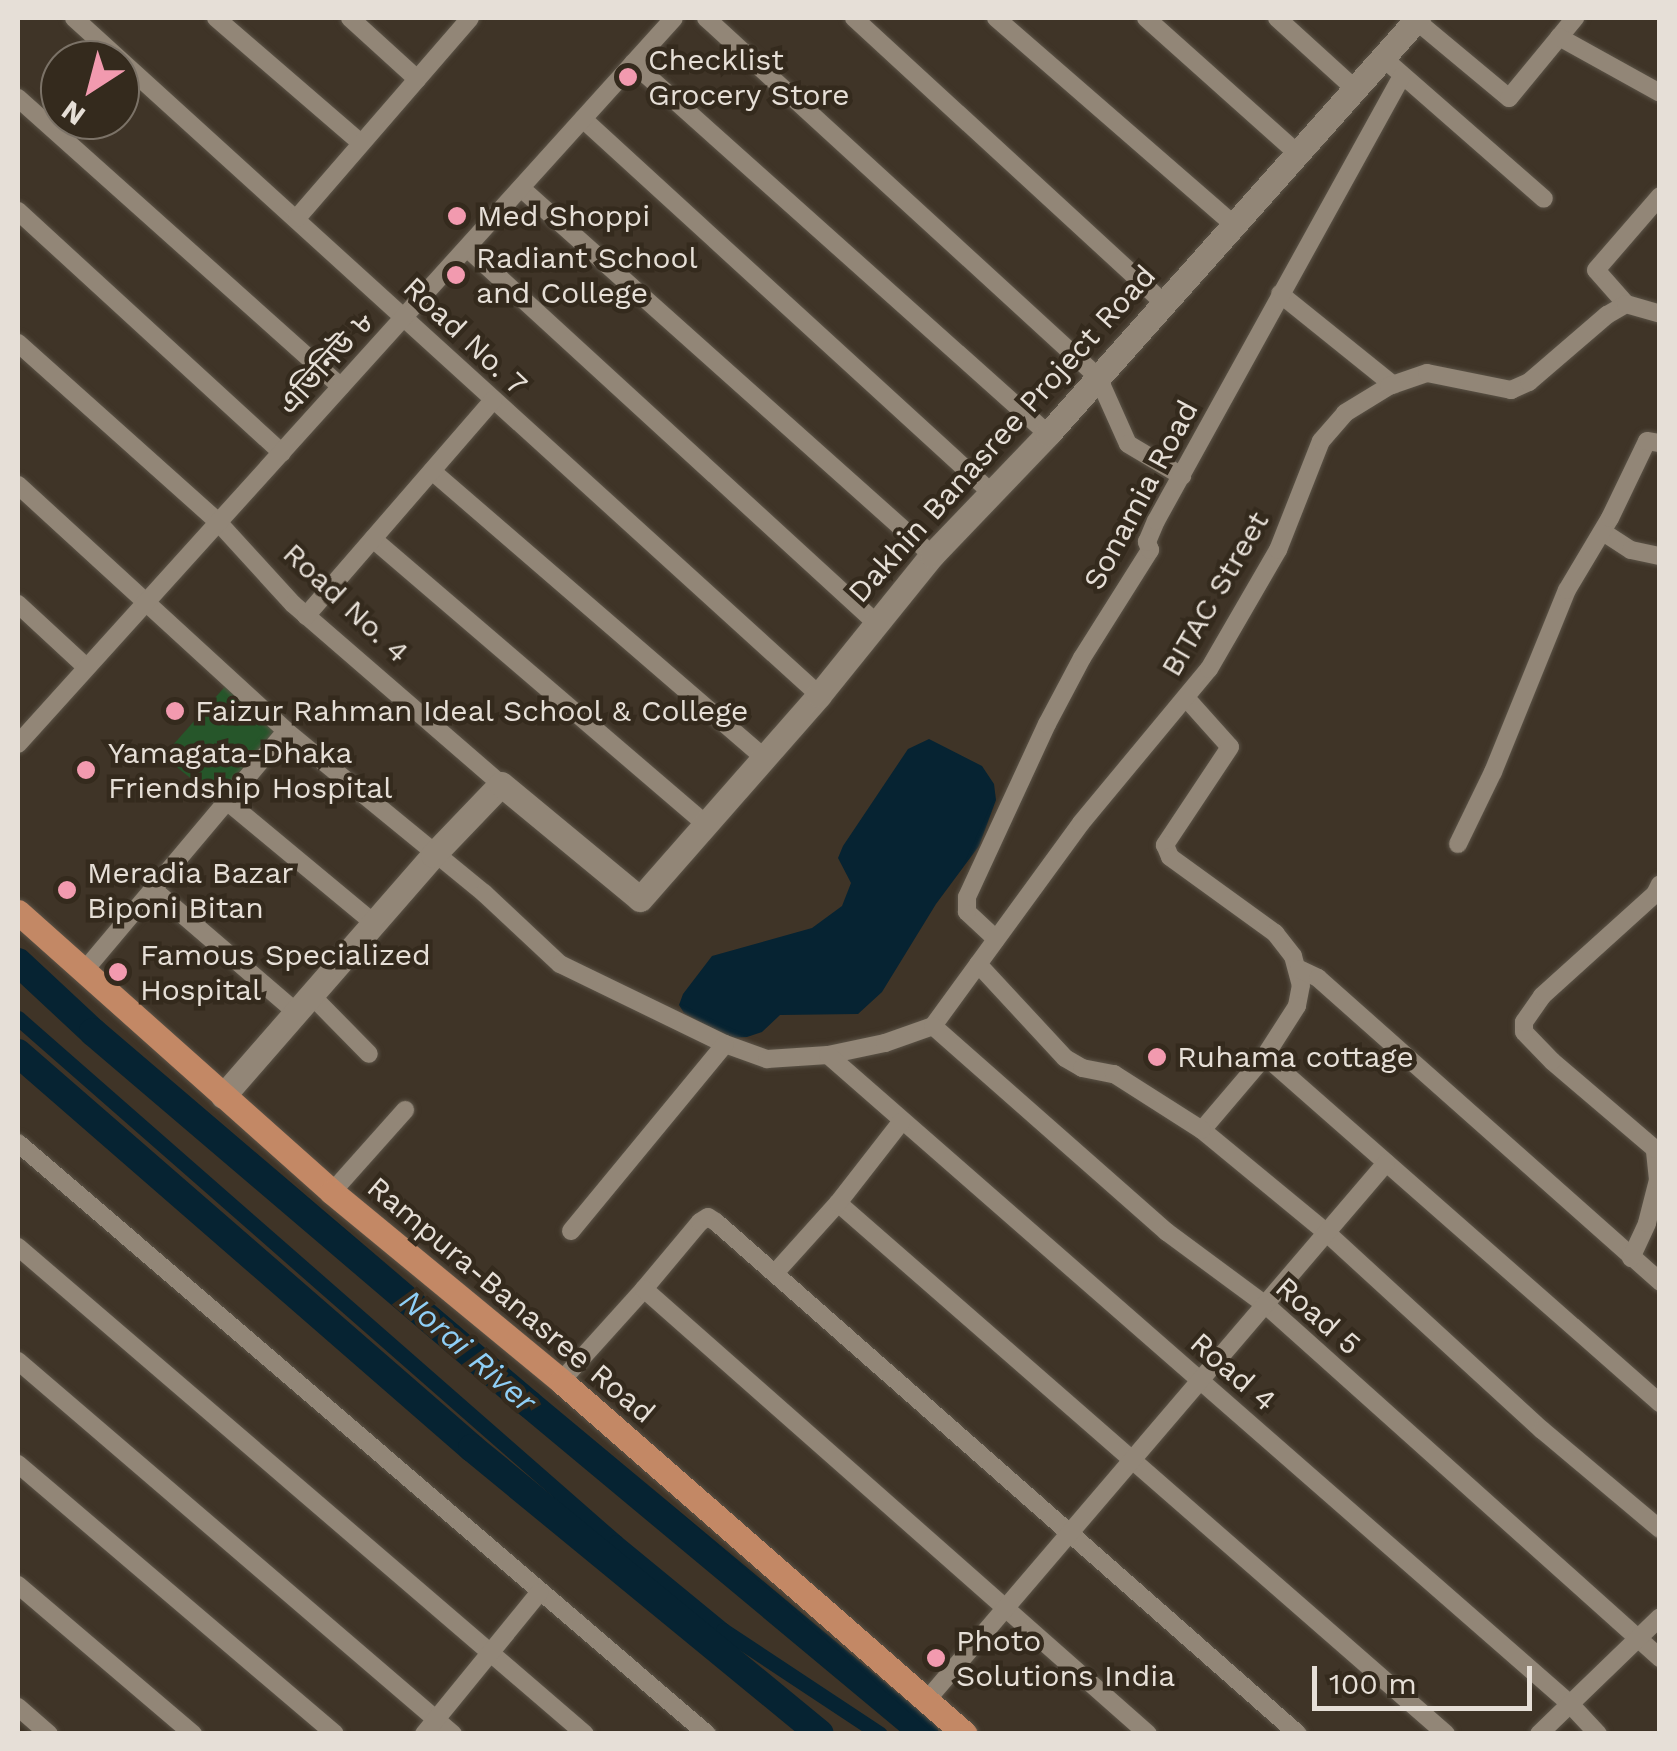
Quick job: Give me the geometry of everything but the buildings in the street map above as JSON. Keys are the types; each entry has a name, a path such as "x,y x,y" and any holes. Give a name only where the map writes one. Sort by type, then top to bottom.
{"main road":[{"name":"Rampura-Banasree Road","path":"18,912 332,1192 561,1382 965,1734"}],"street":[{"name":"Road No. 7","path":"74,18 819,695"},
{"path":"216,18 361,144"},
{"path":"350,18 417,79"},
{"path":"297,218 470,18"},
{"name":"এভিনিউ ৮","path":"19,739 674,18"},
{"path":"706,18 1098,376 1128,444 1182,476"},
{"path":"854,18 1163,302"},
{"path":"996,18 1233,224"},
{"path":"1146,18 1297,153"},
{"path":"1277,18 1354,88"},
{"path":"1416,18 1509,98 1575,18"},
{"name":"Dakhin Banasree Project Road","path":"640,899 819,695 932,555 1048,434 1416,18"},
{"path":"1559,37 1660,93"},
{"path":"1382,57 1544,199"},
{"path":"633,63 1048,434"},
{"name":"Sonamia Road","path":"996,939 967,912 967,898 1047,724 1082,658 1150,550 1152,531 1402,76"},
{"path":"18,98 341,387"},
{"path":"582,119 993,494"},
{"path":"521,188 932,555"},
{"path":"1660,196 1596,270 1626,304 1660,314"},
{"path":"18,211 282,453"},
{"path":"467,248 875,622"},
{"path":"1280,294 1393,384"},
{"name":"BITAC Street","path":"933,1026 1080,823 1188,699 1278,550 1321,441 1345,413 1393,384 1427,373 1511,390 1529,382 1606,315 1626,304"},
{"name":"Road No. 4","path":"18,344 219,523 306,616 640,899"},
{"path":"306,616 494,400"},
{"path":"1458,844 1494,772 1567,590 1603,532 1647,441 1660,443"},
{"path":"432,472 764,758"},
{"path":"18,485 286,731 484,893 560,964 725,1044 767,1058 828,1056 933,1026"},
{"path":"1603,532 1631,550 1660,556"},
{"path":"373,539 706,824"},
{"path":"18,604 86,667"},
{"path":"1188,699 1230,747 1165,845 1170,856 1274,933 1300,970 1318,978 1660,1282"},
{"path":"84,971 286,731"},
{"path":"223,1096 500,784"},
{"path":"228,802 374,923"},
{"path":"1631,1258 1647,1223 1658,1180 1655,1149 1552,1061 1524,1032 1524,1022 1542,996 1655,894 1660,884"},
{"path":"154,890 370,1054"},
{"path":"978,964 1065,1058 1082,1068 1114,1074 1202,1130 1327,1233 1542,1430 1660,1529"},
{"path":"1202,1130 1265,1056 1297,1006 1300,970"},
{"name":"Road 5","path":"933,1026 1167,1232 1267,1306 1660,1658"},
{"path":"571,1231 725,1044"},
{"name":"Road 4","path":"828,1056 1570,1704 1598,1734"},
{"path":"1265,1056 1660,1403"},
{"path":"332,1192 404,1110"},
{"path":"775,1273 838,1204 901,1122"},
{"path":"18,1143 707,1734"},
{"path":"926,1702 1386,1163"},
{"path":"838,1204 1446,1734"},
{"path":"561,1382 708,1218 1298,1734"},
{"path":"18,1247 585,1734"},
{"path":"644,1289 1148,1734"},
{"path":"18,1360 429,1726 452,1734"},
{"path":"18,1464 335,1734"},
{"path":"18,1585 193,1734"},
{"path":"429,1726 540,1592"},
{"path":"1540,1734 1660,1616"},
{"path":"18,1707 49,1734"}],"green space":[{"path":"230,681 286,731 225,806 163,756"}],"water":[{"path":"929,739 982,766 994,784 996,800 979,846 936,904 882,992 858,1014 780,1015 762,1032 747,1037 729,1038 684,1013 679,1005 683,994 712,956 812,928 842,906 851,883 838,858 843,846 908,749"}],"waterway":[{"name":"Norai River","path":"18,962 93,1032 529,1404 925,1734"},
{"name":"Norai River","path":"18,1018 616,1542 723,1630 880,1734"},
{"name":"Norai River","path":"18,1053 472,1448 820,1734"}],"place":[{"name":"Checklist Grocery Store","path":"628,77"},
{"name":"Med Shoppi","path":"457,216"},
{"name":"Radiant School and College","path":"456,275"},
{"name":"Faizur Rahman Ideal School & College","path":"175,711"},
{"name":"Yamagata-Dhaka Friendship Hospital","path":"86,770"},
{"name":"Meradia Bazar Biponi Bitan","path":"67,890"},
{"name":"Famous Specialized Hospital","path":"118,972"},
{"name":"Ruhama cottage","path":"1157,1057"},
{"name":"Photo Solutions India","path":"936,1658"}]}
